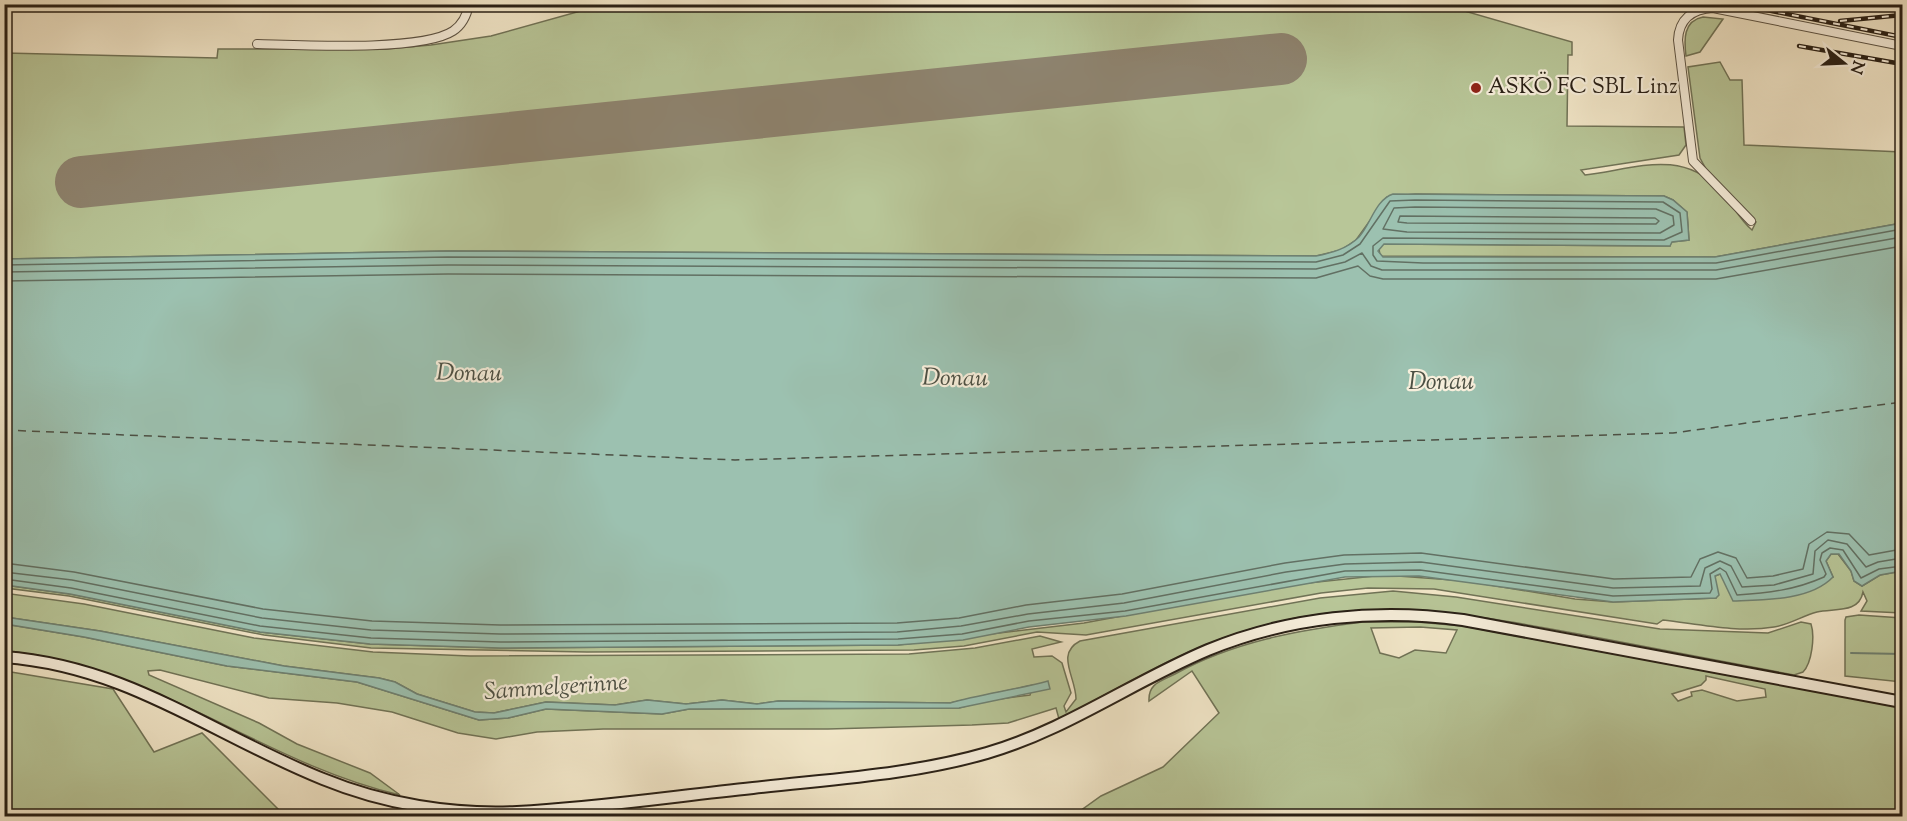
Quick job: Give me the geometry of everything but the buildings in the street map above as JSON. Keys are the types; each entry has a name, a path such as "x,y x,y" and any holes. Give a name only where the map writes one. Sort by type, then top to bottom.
{"main road":[{"path":"4,657 47,662 112,680 187,711 324,780 443,813 539,810 845,778 946,763 996,750 1047,732 1190,659 1227,643 1286,627 1342,617 1410,615 1463,620 1902,702"}],"street":[{"path":"257,44 355,45 429,39 455,30 463,20 469,4"},
{"path":"1750,221 1693,161 1678,40 1683,21 1696,11 1713,8 1902,46"}],"shaded area":[{"path":"602,5 1454,5 1454,8 1572,42 1572,55 1568,55 1567,126 1684,127 1686,145 1679,155 1581,170 1585,175 1657,164 1689,169 1705,177 1720,190 1752,230 1756,222 1706,169 1700,158 1688,67 1720,62 1730,80 1742,80 1744,145 1902,152 1902,223 1715,257 1380,256 1379,248 1383,244 1670,246 1671,242 1689,240 1687,212 1673,200 1664,196 1415,194 1387,197 1356,240 1341,250 1316,256 448,251 5,259 5,53 217,58 218,49 385,49 491,36"},
{"path":"1703,17 1723,19 1700,52 1686,56 1685,38 1688,27 1696,19"},
{"path":"1831,554 1838,554 1851,571 1854,581 1862,586 1880,575 1902,571 1902,613 1861,611 1867,601 1863,592 1857,604 1845,609 1817,612 1774,627 1746,629 1663,620 1657,624 1434,589 1368,588 1321,593 1086,635 1037,632 964,646 914,650 587,652 371,648 264,635 69,596 5,588 4,585 70,594 260,632 370,644 500,648 898,645 1084,623 1289,585 1384,575 1466,581 1575,599 1613,602 1716,598 1715,576 1720,574 1833,577 1826,561"},
{"path":"1393,591 1456,597 1660,629 1768,633 1801,622 1811,624 1812,649 1806,668 1803,672 1794,675 1494,619 1410,610 1367,610 1325,613 1281,621 1212,642 1167,662 1059,719 1056,708 1008,723 972,725 828,729 603,729 537,732 496,739 458,733 392,712 337,703 269,698 160,670 148,671 149,675 259,723 297,744 370,773 400,795 349,780 300,760 158,694 109,674 59,660 5,651 5,624 84,637 227,666 357,682 479,720 508,718 546,709 662,714 689,709 959,708 985,701 1030,695 1033,685 950,703 779,701 757,704 722,700 686,704 647,700 615,705 546,702 494,713 475,712 417,694 395,682 379,678 284,666 100,631 5,617 4,593 84,604 254,638 373,652 470,656 909,654 975,648 1040,636 1061,642 1032,649 1034,657 1052,656 1062,663 1071,693 1064,706 1066,712 1076,699 1069,667 1069,652 1080,641 1320,598"},
{"path":"1859,615 1902,618 1902,682 1845,676 1845,620 1846,617"},
{"path":"1363,622 1417,622 1463,626 1902,707 1902,816 1527,816 1463,811 1457,816 1073,816 1101,796 1163,767 1219,713 1192,671 1149,701 1151,690 1157,683 1197,663 1243,646 1266,639","holes":["1420,627 1457,630 1446,653 1415,650 1399,658 1380,653 1371,628","1706,676 1765,689 1766,697 1737,701 1702,690 1691,692 1692,696 1678,701 1672,694 1701,685 1706,680"]},
{"path":"5,671 113,689 154,752 202,733 285,816 5,816"}],"water":[{"name":"Donau","path":"1393,194 1664,196 1673,200 1687,212 1689,240 1672,242 1670,246 1384,244 1378,251 1383,257 1715,257 1902,223 1902,571 1880,575 1862,586 1854,581 1851,571 1839,554 1831,554 1826,561 1833,577 1812,591 1786,598 1733,601 1720,574 1715,576 1719,595 1716,598 1613,602 1419,576 1345,577 1126,616 1029,627 963,640 898,645 500,648 370,644 260,632 70,594 5,585 5,259 448,251 1316,256 1339,250 1359,237 1382,201"},
{"path":"5,617 100,631 284,666 379,678 395,682 417,694 475,712 494,713 546,702 615,705 647,700 686,704 722,700 757,704 778,701 950,703 1048,681 1050,689 959,708 689,709 662,714 546,709 508,718 479,720 357,682 227,666 84,637 5,624"}],"waterway":[{"path":"1851,653 1902,654"}],"ferry route":[{"path":"4,430 735,460 1673,433 1902,402"}],"runway":[{"path":"81,182 1281,59"}],"railway":[{"path":"1737,4 1902,37"},
{"path":"1840,21 1902,15"},
{"path":"1799,46 1902,64"}],"place":[{"name":"ASKÖ FC SBL Linz","path":"1476,88"}],"water label":[{"name":"Sammelgerinne","path":"556,688"}]}
